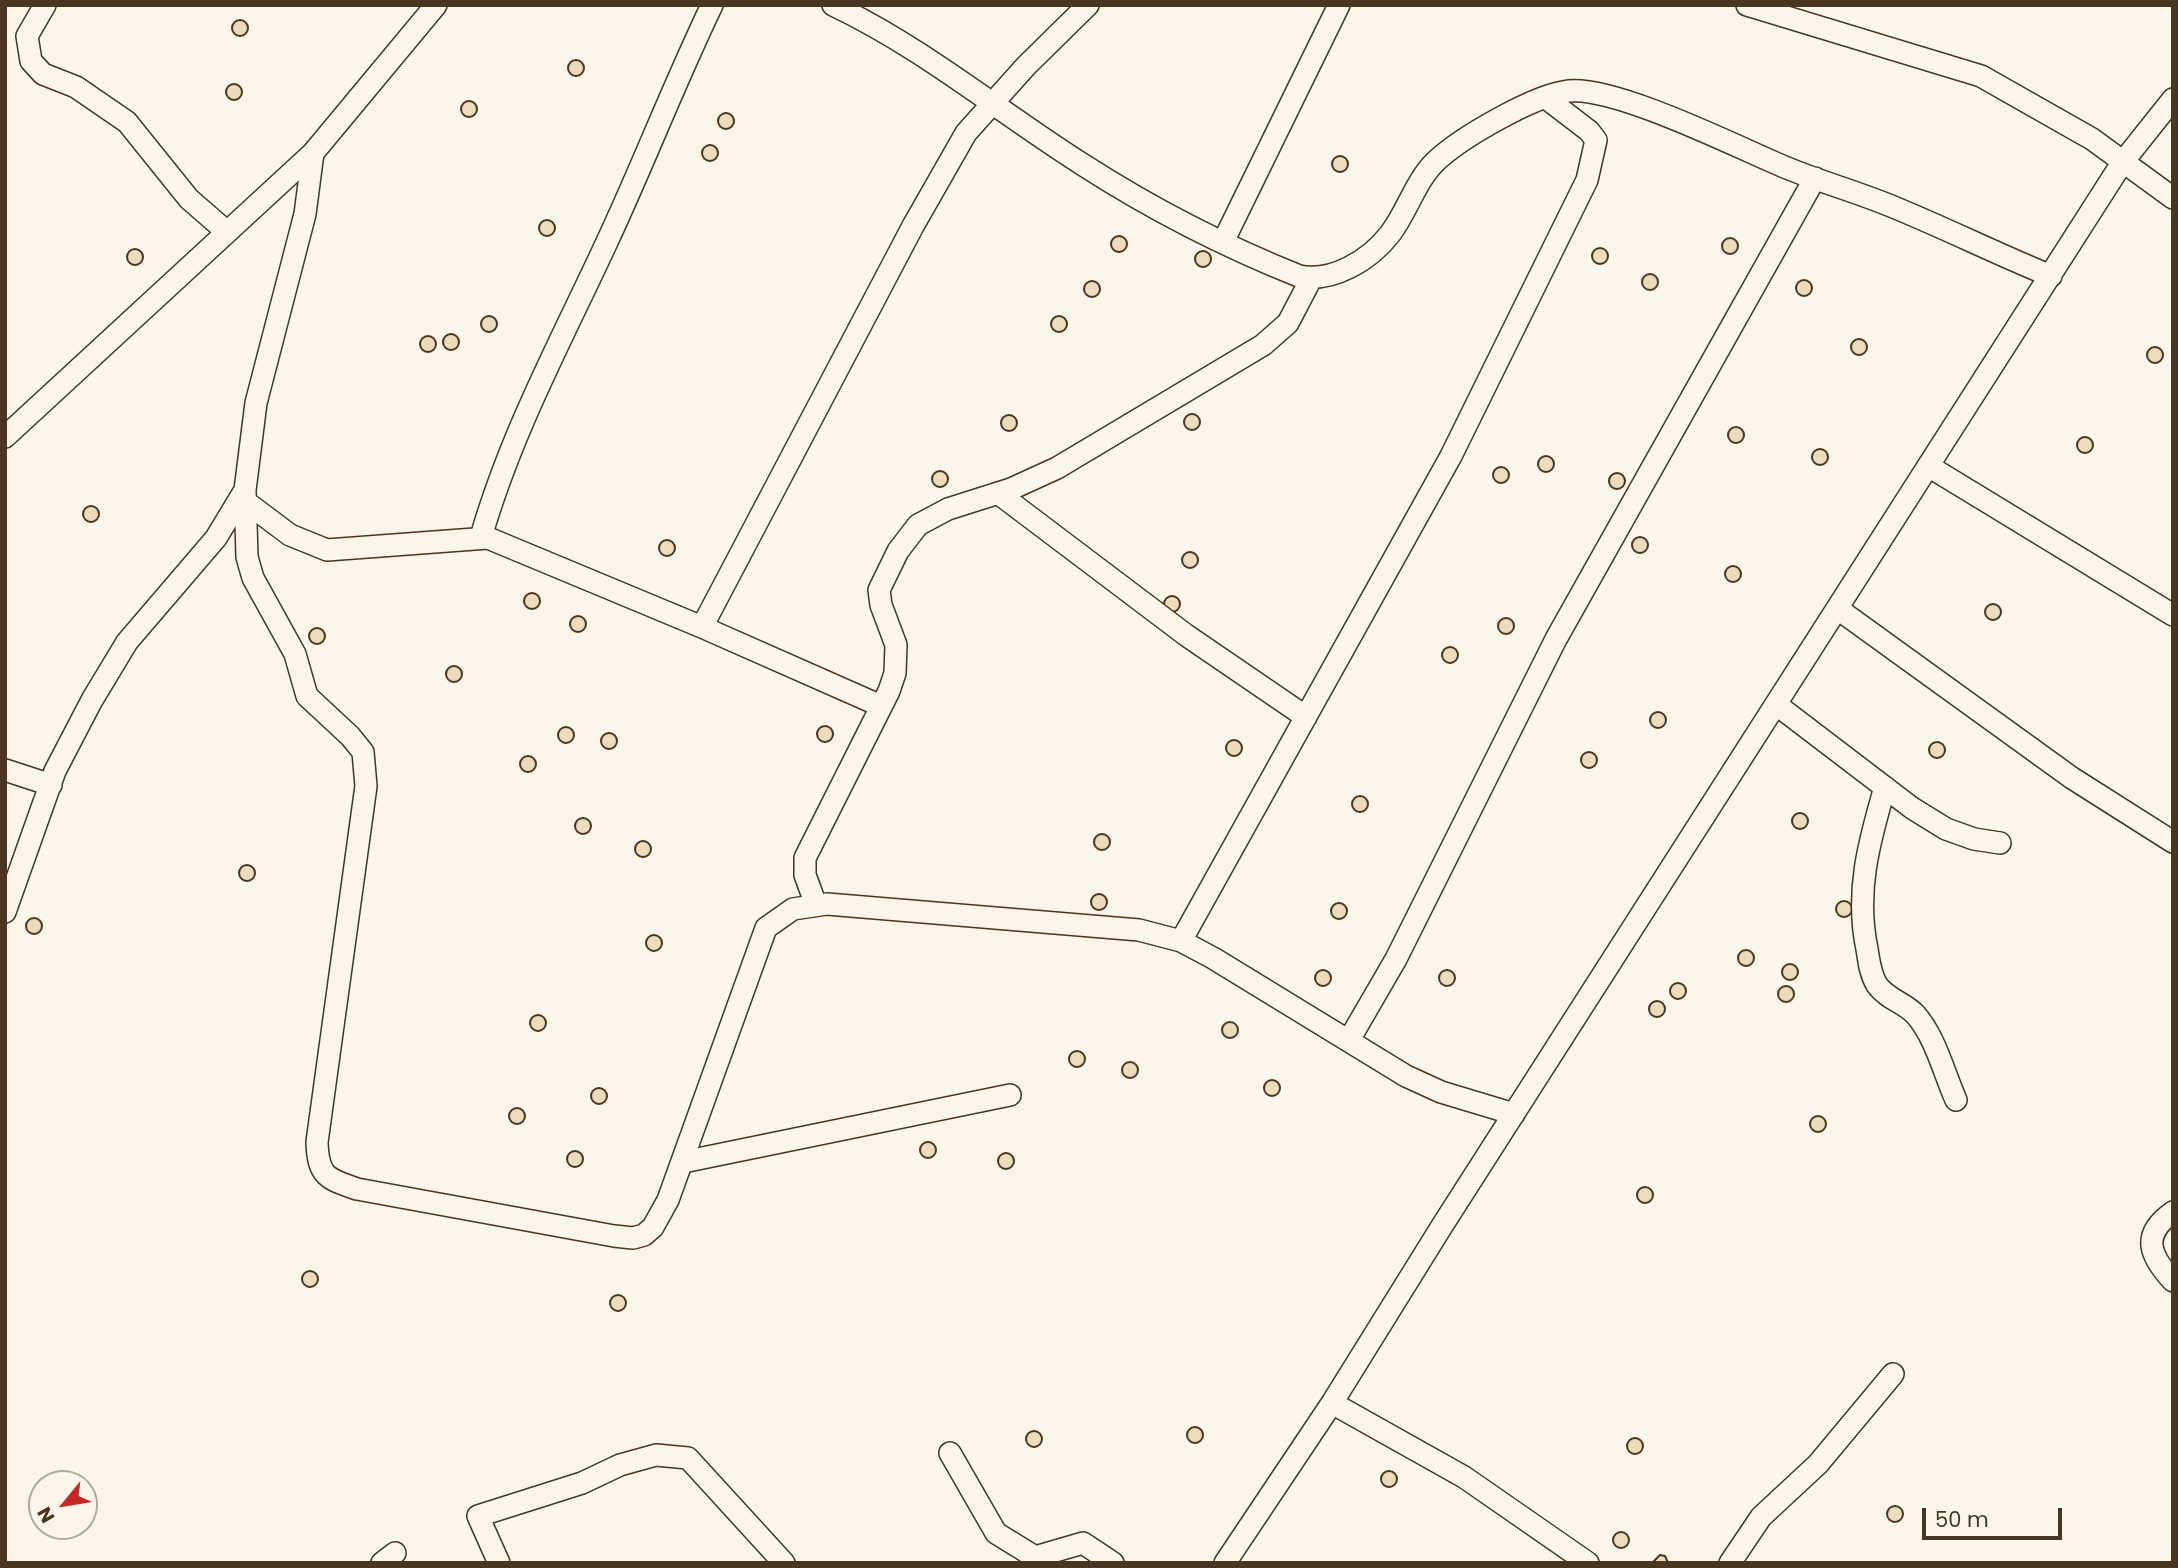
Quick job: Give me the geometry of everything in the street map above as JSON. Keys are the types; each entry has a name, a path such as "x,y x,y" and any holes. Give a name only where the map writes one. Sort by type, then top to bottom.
{"street":[{"path":"46,5 27,36 31,61 43,74 76,87 127,122 190,199 227,232"},
{"path":"5,437 313,153 436,5"},
{"path":"481,537 517,429 649,153 681,69 712,5"},
{"path":"833,5 880,29 1137,198 1223,243 1311,279 1341,271 1374,250 1389,235 1433,164 1460,142 1546,98 1568,91 1593,92 1685,124 1815,178 1892,206 2051,276"},
{"path":"702,626 913,226 966,133 1026,66 1088,5"},
{"path":"1223,243 1339,5"},
{"path":"1747,5 1981,76 2074,128 2173,198"},
{"path":"1181,940 1451,456 1587,180 1596,140 1546,98"},
{"path":"1225,1563 1332,1404 1385,1316 2122,163 2173,99"},
{"path":"313,153 305,214 256,403 246,496 247,557 253,578 295,654 307,696 350,736 363,752 366,786 317,1142 320,1168 330,1178 357,1189 633,1238 644,1235 653,1227 683,1162 766,928 793,909 816,905 1139,930 1181,940 1418,1081 1464,1100 1514,1114"},
{"path":"1349,1040 1396,959 1556,639 1815,178"},
{"path":"816,905 805,875 804,858 895,673 896,645 881,605 879,590 898,551 925,520 998,494 1057,468 1264,345 1288,323 1311,279"},
{"path":"1930,467 2173,615"},
{"path":"998,494 1186,635 1306,717"},
{"path":"246,496 290,535 327,550 481,537 702,626 881,706"},
{"path":"5,912 51,785 92,700 127,642 216,538 246,496"},
{"path":"1838,609 2072,778 2173,842"},
{"path":"1777,705 1885,787 1947,829 1974,839 2000,843"},
{"path":"5,770 51,785"},
{"path":"1885,787 1870,837 1861,890 1860,911 1871,971 1885,995 1908,1007 1920,1020 1956,1100"},
{"path":"683,1162 1010,1095"},
{"path":"2173,1212 2155,1228 2151,1245 2158,1266 2173,1281"},
{"path":"1731,1563 1761,1517 1818,1464 1893,1374"},
{"path":"1332,1404 1464,1477 1588,1563"},
{"path":"950,1453 996,1533 1017,1548 1034,1557 1083,1543 1113,1563"},
{"path":"499,1563 478,1516 582,1483 620,1465 656,1455 688,1458 784,1563"}],"building":[{"path":"240,20 246,22 246,34 240,36 234,34 232,28 234,22"},
{"path":"576,60 582,62 582,74 576,76 570,74 568,68 570,62"},
{"path":"234,84 240,86 240,98 234,100 228,98 226,92 228,86"},
{"path":"469,101 475,103 475,115 469,117 463,115 461,109 463,103"},
{"path":"726,113 732,115 732,127 726,129 720,127 718,121 720,115"},
{"path":"710,145 716,147 716,159 710,161 704,159 702,153 704,147"},
{"path":"1340,156 1346,158 1346,170 1340,172 1334,170 1332,164 1334,158"},
{"path":"547,220 553,222 553,234 547,236 541,234 539,228 541,222"},
{"path":"1119,236 1125,238 1125,250 1119,252 1113,250 1111,244 1113,238"},
{"path":"1730,238 1736,240 1736,252 1730,254 1724,252 1722,246 1724,240"},
{"path":"1600,248 1606,250 1606,262 1600,264 1594,262 1592,256 1594,250"},
{"path":"135,249 141,251 141,263 135,265 129,263 127,257 129,251"},
{"path":"1203,251 1209,253 1209,265 1203,267 1197,265 1195,259 1197,253"},
{"path":"1650,274 1656,276 1656,288 1650,290 1644,288 1642,282 1644,276"},
{"path":"1804,280 1810,282 1810,294 1804,296 1798,294 1796,288 1798,282"},
{"path":"1092,281 1098,283 1098,295 1092,297 1086,295 1084,289 1086,283"},
{"path":"489,316 495,318 495,330 489,332 483,330 481,324 483,318"},
{"path":"1059,316 1065,318 1065,330 1059,332 1053,330 1051,324 1053,318"},
{"path":"451,334 457,336 457,348 451,350 445,348 443,342 445,336"},
{"path":"428,336 434,338 434,350 428,352 422,350 420,344 422,338"},
{"path":"1859,339 1865,341 1865,353 1859,355 1853,353 1851,347 1853,341"},
{"path":"2155,347 2161,349 2161,361 2155,363 2149,361 2147,355 2149,349"},
{"path":"1192,414 1198,416 1198,428 1192,430 1186,428 1184,422 1186,416"},
{"path":"1009,415 1015,417 1015,429 1009,431 1003,429 1001,423 1003,417"},
{"path":"1736,427 1742,429 1742,441 1736,443 1730,441 1728,435 1730,429"},
{"path":"2085,437 2091,439 2091,451 2085,453 2079,451 2077,445 2079,439"},
{"path":"1820,449 1826,451 1826,463 1820,465 1814,463 1812,457 1814,451"},
{"path":"1546,456 1552,458 1552,470 1546,472 1540,470 1538,464 1540,458"},
{"path":"1501,467 1507,469 1507,481 1501,483 1495,481 1493,475 1495,469"},
{"path":"940,471 946,473 946,485 940,487 934,485 932,479 934,473"},
{"path":"1617,473 1623,475 1623,487 1617,489 1611,487 1609,481 1611,475"},
{"path":"91,506 97,508 97,520 91,522 85,520 83,514 85,508"},
{"path":"1640,537 1646,539 1646,551 1640,553 1634,551 1632,545 1634,539"},
{"path":"667,540 673,542 673,554 667,556 661,554 659,548 661,542"},
{"path":"1190,552 1196,554 1196,566 1190,568 1184,566 1182,560 1184,554"},
{"path":"1733,566 1739,568 1739,580 1733,582 1727,580 1725,574 1727,568"},
{"path":"532,593 538,595 538,607 532,609 526,607 524,601 526,595"},
{"path":"1172,596 1178,598 1178,610 1172,612 1166,610 1164,604 1166,598"},
{"path":"1993,604 1999,606 1999,618 1993,620 1987,618 1985,612 1987,606"},
{"path":"578,616 584,618 584,630 578,632 572,630 570,624 572,618"},
{"path":"1506,618 1512,620 1512,632 1506,634 1500,632 1498,626 1500,620"},
{"path":"317,628 323,630 323,642 317,644 311,642 309,636 311,630"},
{"path":"1450,647 1456,649 1456,661 1450,663 1444,661 1442,655 1444,649"},
{"path":"454,666 460,668 460,680 454,682 448,680 446,674 448,668"},
{"path":"1658,712 1664,714 1664,726 1658,728 1652,726 1650,720 1652,714"},
{"path":"825,726 831,728 831,740 825,742 819,740 817,734 819,728"},
{"path":"566,727 572,729 572,741 566,743 560,741 558,735 560,729"},
{"path":"609,733 615,735 615,747 609,749 603,747 601,741 603,735"},
{"path":"1234,740 1240,742 1240,754 1234,756 1228,754 1226,748 1228,742"},
{"path":"1937,742 1943,744 1943,756 1937,758 1931,756 1929,750 1931,744"},
{"path":"1589,752 1595,754 1595,766 1589,768 1583,766 1581,760 1583,754"},
{"path":"528,756 534,758 534,770 528,772 522,770 520,764 522,758"},
{"path":"1360,796 1366,798 1366,810 1360,812 1354,810 1352,804 1354,798"},
{"path":"1800,813 1806,815 1806,827 1800,829 1794,827 1792,821 1794,815"},
{"path":"583,818 589,820 589,832 583,834 577,832 575,826 577,820"},
{"path":"1102,834 1108,836 1108,848 1102,850 1096,848 1094,842 1096,836"},
{"path":"643,841 649,843 649,855 643,857 637,855 635,849 637,843"},
{"path":"247,865 253,867 253,879 247,881 241,879 239,873 241,867"},
{"path":"1099,894 1105,896 1105,908 1099,910 1093,908 1091,902 1093,896"},
{"path":"1844,901 1850,903 1850,915 1844,917 1838,915 1836,909 1838,903"},
{"path":"1339,903 1345,905 1345,917 1339,919 1333,917 1331,911 1333,905"},
{"path":"34,918 40,920 40,932 34,934 28,932 26,926 28,920"},
{"path":"654,935 660,937 660,949 654,951 648,949 646,943 648,937"},
{"path":"1746,950 1752,952 1752,964 1746,966 1740,964 1738,958 1740,952"},
{"path":"1790,964 1796,966 1796,978 1790,980 1784,978 1782,972 1784,966"},
{"path":"1323,970 1329,972 1329,984 1323,986 1317,984 1315,978 1317,972"},
{"path":"1447,970 1453,972 1453,984 1447,986 1441,984 1439,978 1441,972"},
{"path":"1678,983 1684,985 1684,997 1678,999 1672,997 1670,991 1672,985"},
{"path":"1786,986 1792,988 1792,1000 1786,1002 1780,1000 1778,994 1780,988"},
{"path":"1657,1001 1663,1003 1663,1015 1657,1017 1651,1015 1649,1009 1651,1003"},
{"path":"538,1015 544,1017 544,1029 538,1031 532,1029 530,1023 532,1017"},
{"path":"1230,1022 1236,1024 1236,1036 1230,1038 1224,1036 1222,1030 1224,1024"},
{"path":"1077,1051 1083,1053 1083,1065 1077,1067 1071,1065 1069,1059 1071,1053"},
{"path":"1130,1062 1136,1064 1136,1076 1130,1078 1124,1076 1122,1070 1124,1064"},
{"path":"1272,1080 1278,1082 1278,1094 1272,1096 1266,1094 1264,1088 1266,1082"},
{"path":"599,1088 605,1090 605,1102 599,1104 593,1102 591,1096 593,1090"},
{"path":"517,1108 523,1110 523,1122 517,1124 511,1122 509,1116 511,1110"},
{"path":"1818,1116 1824,1118 1824,1130 1818,1132 1812,1130 1810,1124 1812,1118"},
{"path":"928,1142 934,1144 934,1156 928,1158 922,1156 920,1150 922,1144"},
{"path":"575,1151 581,1153 581,1165 575,1167 569,1165 567,1159 569,1153"},
{"path":"1006,1153 1012,1155 1012,1167 1006,1169 1000,1167 998,1161 1000,1155"},
{"path":"1645,1187 1651,1189 1651,1201 1645,1203 1639,1201 1637,1195 1639,1189"},
{"path":"310,1271 316,1273 316,1285 310,1287 304,1285 302,1279 304,1273"},
{"path":"618,1295 624,1297 624,1309 618,1311 612,1309 610,1303 612,1297"},
{"path":"1195,1427 1201,1429 1201,1441 1195,1443 1189,1441 1187,1435 1189,1429"},
{"path":"1034,1431 1040,1433 1040,1445 1034,1447 1028,1445 1026,1439 1028,1433"},
{"path":"1635,1438 1641,1440 1641,1452 1635,1454 1629,1452 1627,1446 1629,1440"},
{"path":"1389,1471 1395,1473 1395,1485 1389,1487 1383,1485 1381,1479 1383,1473"},
{"path":"1895,1506 1901,1508 1901,1520 1895,1522 1889,1520 1887,1514 1889,1508"},
{"path":"1621,1532 1627,1534 1627,1546 1621,1548 1615,1546 1613,1540 1615,1534"},
{"path":"1660,1555 1665,1556 1668,1563 1652,1563"}]}
